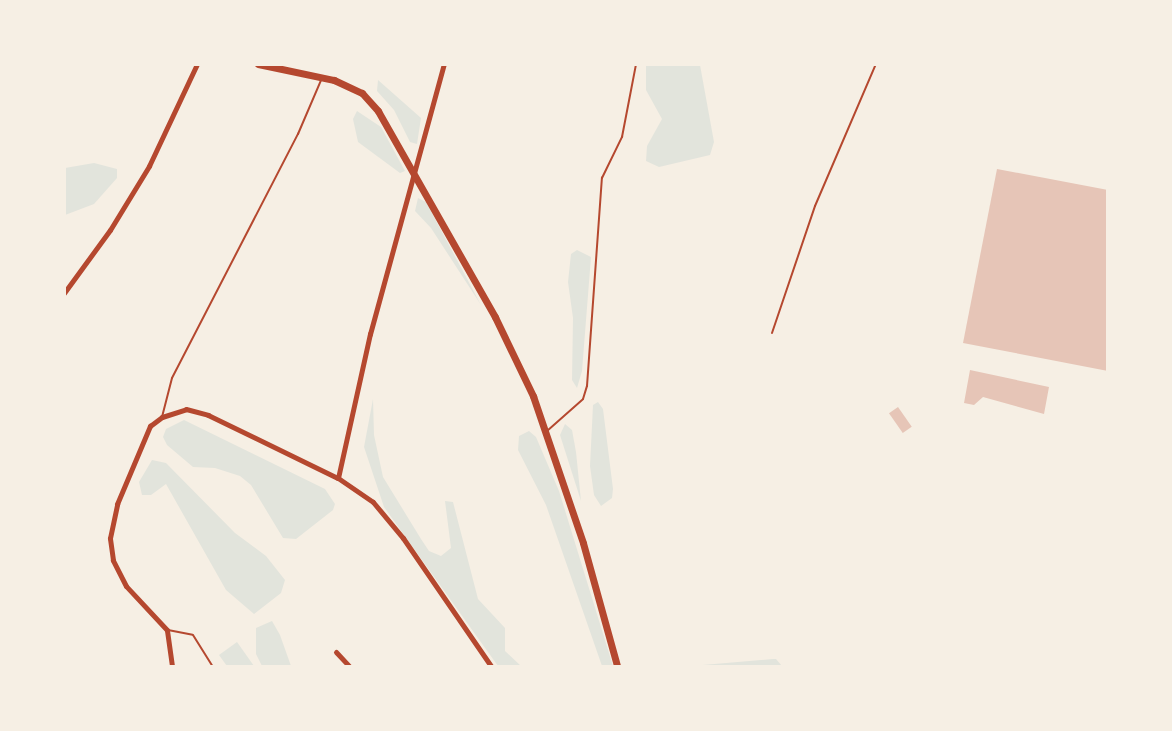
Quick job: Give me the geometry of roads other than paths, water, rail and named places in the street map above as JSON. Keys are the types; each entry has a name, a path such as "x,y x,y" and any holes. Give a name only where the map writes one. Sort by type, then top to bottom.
{"main road":[{"path":"258,64 322,77 362,93 378,111 495,317 547,431 583,543 616,666"}],"street":[{"path":"64,293 110,230 149,165 197,64"},
{"path":"338,478 351,411 444,64"},
{"path":"172,666 167,630 126,585 112,560 110,538 117,504 142,440 150,426 176,411 198,411 338,478 377,506 491,666"},
{"path":"336,652 349,666"}],"lane":[{"path":"547,431 583,399 587,386 602,178 622,137 636,64"},
{"path":"772,333 815,206 876,64"},
{"path":"162,417 172,378 298,134 322,77"},
{"path":"167,630 193,635 212,666"}]}
